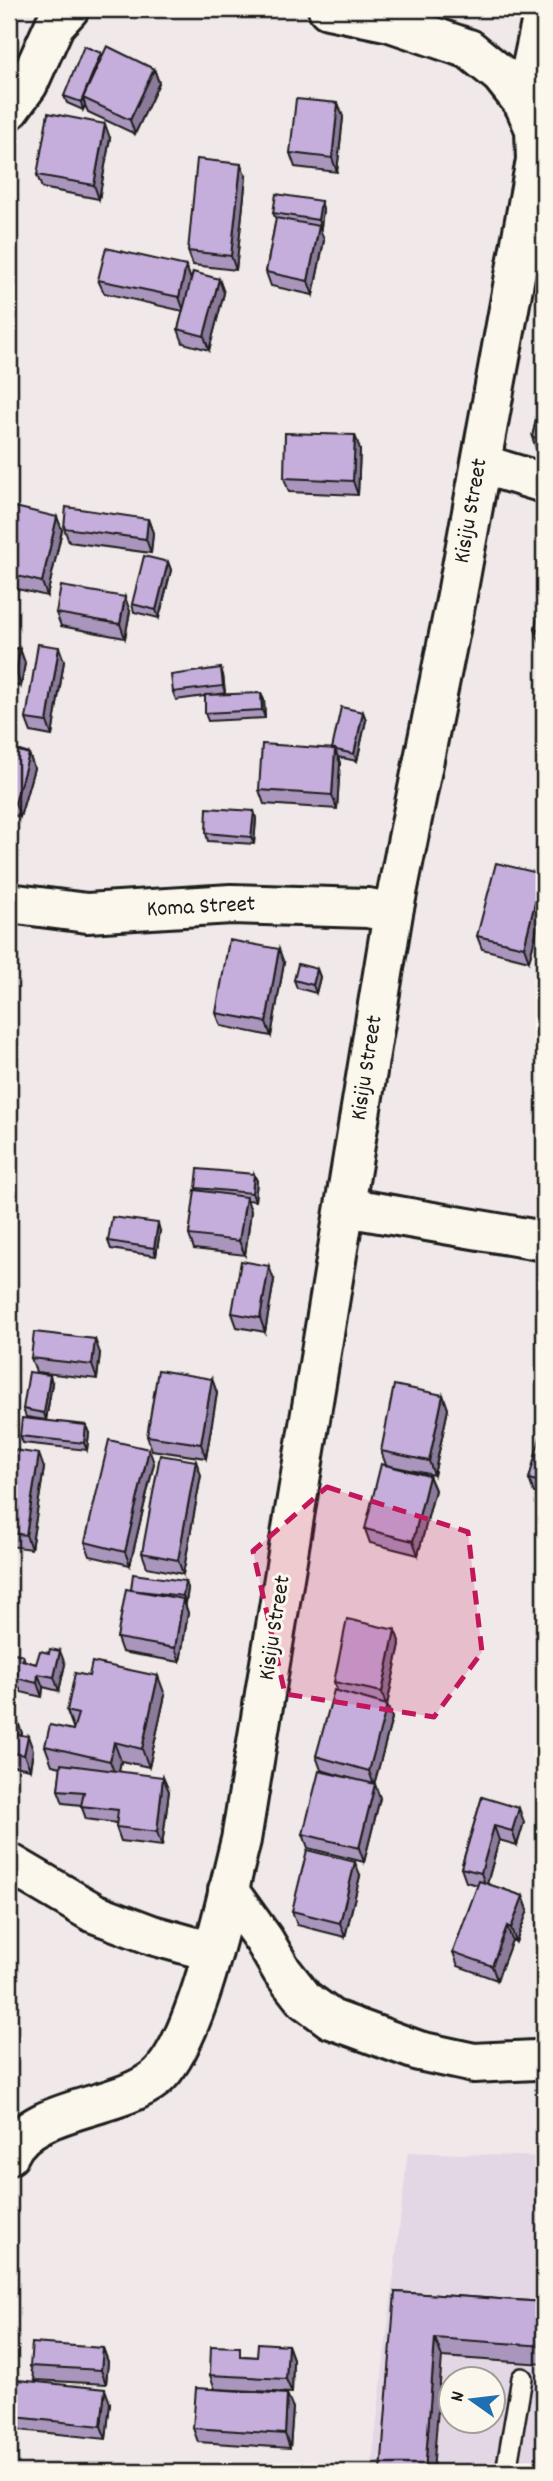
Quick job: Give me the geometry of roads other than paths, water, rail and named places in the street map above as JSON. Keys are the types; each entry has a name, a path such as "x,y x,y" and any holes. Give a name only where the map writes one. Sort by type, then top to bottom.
{"street":[{"path":"9,110 28,84 55,24 69,9"},
{"name":"Kisiju Street","path":"10,2147 33,2127 131,2092 155,2079 167,2067 185,2031 213,1952 241,1840 393,913 456,600 536,160 535,129 524,104 501,75 469,49 390,22 328,9"},
{"path":"524,104 544,9"},
{"path":"481,464 544,483"},
{"name":"Koma Street","path":"9,903 87,913 232,904 368,908 393,913"},
{"path":"345,1207 544,1241"},
{"path":"9,1863 94,1913 152,1935 213,1952"},
{"path":"228,1890 303,1998 331,2019 419,2051 474,2063 544,2058"}],"lane":[{"path":"506,2472 522,2378"}]}
